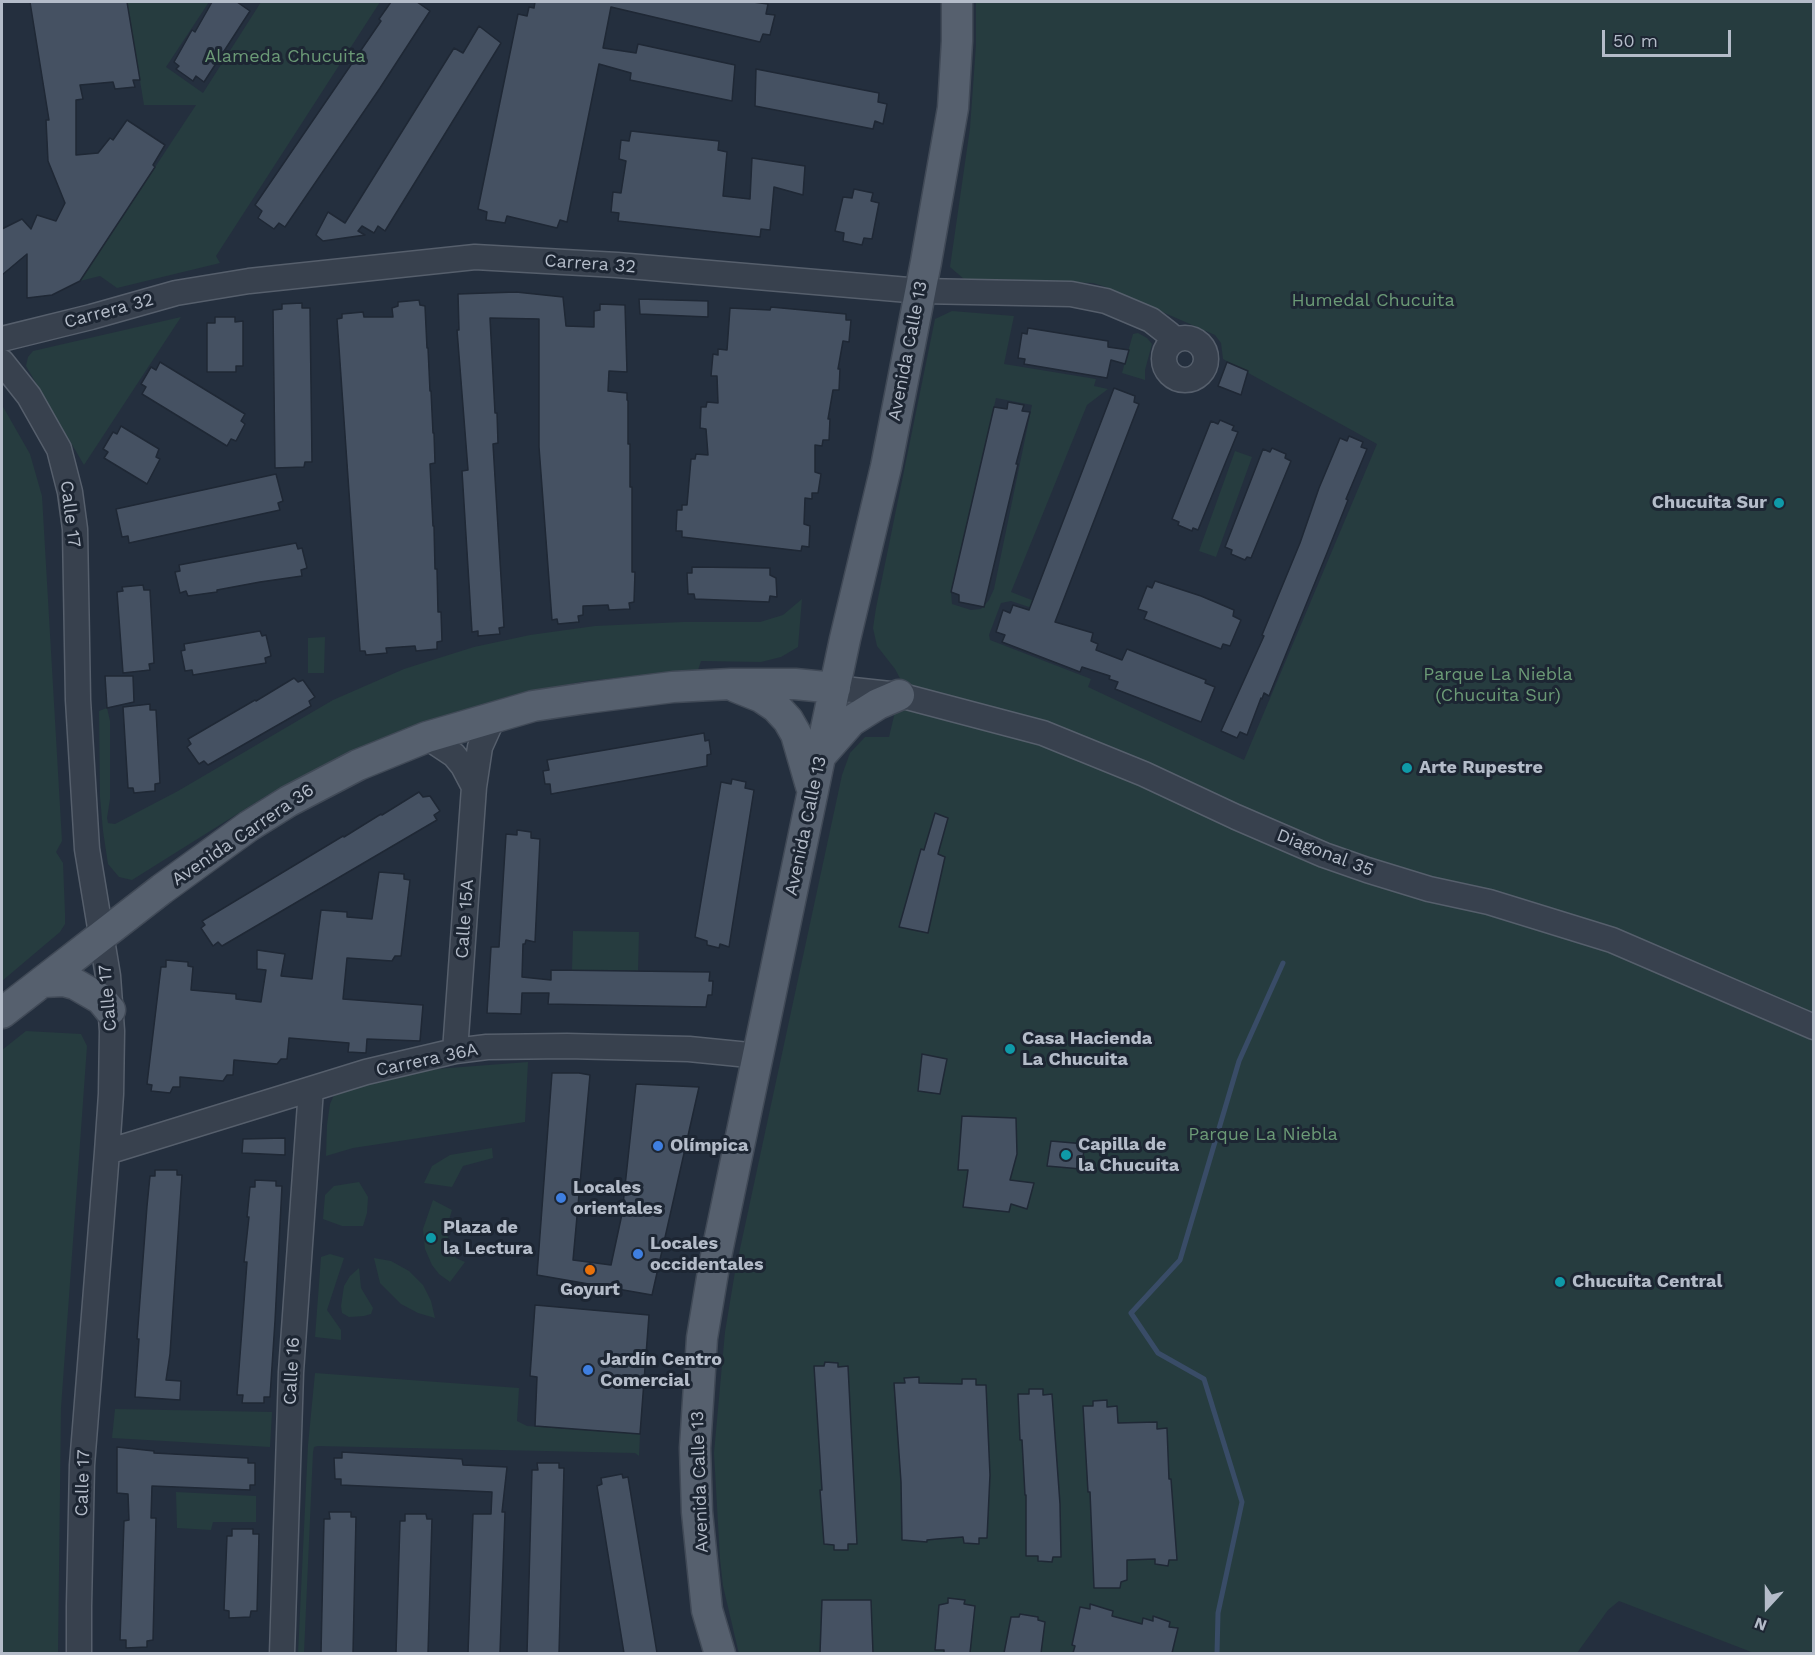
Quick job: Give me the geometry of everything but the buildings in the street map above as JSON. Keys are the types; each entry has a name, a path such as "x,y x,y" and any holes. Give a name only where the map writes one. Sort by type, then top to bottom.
{"main road":[{"name":"Avenida Calle 13","path":"720,1653 707,1610 697,1512 695,1448 702,1338 712,1277 820,756 886,467 920,291 953,108 957,2"},
{"path":"731,684 761,697 776,707 788,720 799,743 813,795"},
{"name":"Avenida Carrera 36","path":"2,1013 213,851 289,801 358,765 427,737 533,706 673,687 795,684 835,688"},
{"path":"820,756 851,721 878,704 899,695"},
{"path":"42,982 64,981 75,984 101,999 110,1010"}],"street":[{"name":"Carrera 32","path":"2,339 176,293 249,281 475,257 617,265 920,291 1071,294 1106,301 1151,320 1169,334 1173,341"},
{"name":"Calle 17","path":"2,362 29,396 59,449 70,492 75,529 78,700 87,849 108,976 112,1063 82,1466 79,1653"},
{"name":"Diagonal 35","path":"835,688 899,695 1043,733 1144,774 1324,855 1429,889 1489,902 1612,940 1814,1027"},
{"name":"Calle 15A","path":"455,1051 474,787 480,747 494,716"},
{"path":"427,737 454,755 463,766 474,787"},
{"name":"Carrera 36A","path":"107,1152 401,1062 455,1051 533,1045 716,1051 759,1056"},
{"name":"Calle 16","path":"282,1653 291,1372 311,1089"}],"green space":[{"name":"Alameda Chucuita","path":"127,2 209,2 166,67 203,93 261,2 380,2 216,256 220,263 117,288 100,276 80,281 196,105 144,105"},
{"path":"976,2 1813,2 1813,1653 1754,1653 1619,1601 1608,1610 1577,1653 739,1654 723,1586 714,1453 725,1332 735,1272 842,775 850,753 865,737 889,737 902,682 877,646 873,628 935,319 952,311 1014,316 1004,364 1096,379 1094,386 1108,389 1087,405 1011,592 1060,611 1047,613 1011,601 1001,603 989,635 990,640 1091,679 1088,687 1244,760 1377,444 1223,359 1221,343 1215,335 1103,286 1093,283 964,279 950,267 970,128 976,45","holes":["996,398 1032,405 994,589 989,600 981,609 971,610 952,604 951,592"]},
{"path":"181,317 84,465 26,366 28,357 33,351"},
{"path":"1138,333 1152,344 1145,370 1145,380 1122,373 1133,334"},
{"path":"2,405 30,454 42,496 62,841 56,852 63,863 65,924 60,932 2,981"},
{"path":"1235,451 1252,457 1216,557 1199,551"},
{"path":"802,599 798,647 781,657 761,662 701,661 697,673 585,681 510,696 339,757 266,796 132,880 119,877 108,864 100,797 99,711 107,708 110,721 110,799 107,818 108,823 115,824 178,791 333,700 404,669 474,647 530,635 595,626 683,622 760,622 783,615"},
{"path":"325,637 324,673 308,673 308,638"},
{"path":"573,931 639,932 638,971 572,970"},
{"path":"26,1031 81,1034 87,1046 61,1408 58,1653 2,1653 2,1050"},
{"path":"528,1062 525,1122 353,1148 326,1156 327,1125 330,1104 334,1095 385,1078 436,1069"},
{"path":"492,1148 493,1158 463,1166 452,1187 424,1183 432,1166 450,1155"},
{"path":"359,1182 368,1197 363,1226 342,1226 323,1219 325,1195 334,1186"},
{"path":"433,1200 452,1210 447,1234 456,1258 465,1262 450,1282 432,1265 425,1249 423,1229"},
{"path":"330,1254 344,1258 327,1310 341,1330 341,1340 315,1337 321,1257"},
{"path":"374,1258 391,1261 409,1271 423,1285 431,1301 435,1318 418,1313 401,1304 380,1283"},
{"path":"359,1268 361,1288 373,1308 371,1314 349,1317 342,1313 344,1286"},
{"path":"315,1373 519,1388 517,1421 527,1426 640,1434 639,1456 635,1453 314,1447 304,1653 298,1654 308,1445"},
{"path":"115,1409 272,1412 270,1447 112,1438"},
{"path":"176,1492 256,1496 256,1522 213,1522 211,1530 177,1528"}],"waterway":[{"path":"1217,1654 1218,1613 1242,1502 1204,1379 1158,1353 1131,1313 1180,1260 1239,1061 1283,963"}],"place":[{"name":"Chucuita Sur","path":"1779,503"},
{"name":"Arte Rupestre","path":"1407,768"},
{"name":"Casa Hacienda La Chucuita","path":"1010,1049"},
{"name":"Olímpica","path":"658,1146"},
{"name":"Capilla de la Chucuita","path":"1066,1155"},
{"name":"Locales orientales","path":"561,1198"},
{"name":"Plaza de la Lectura","path":"431,1238"},
{"name":"Locales occidentales","path":"638,1254"},
{"name":"Goyurt","path":"590,1270"},
{"name":"Chucuita Central","path":"1560,1282"},
{"name":"Jardín Centro Comercial","path":"588,1370"}],"park label":[{"name":"Humedal Chucuita","path":"1373,301"},
{"name":"Parque La Niebla (Chucuita Sur)","path":"1498,685"},
{"name":"Parque La Niebla","path":"1263,1135"}]}
